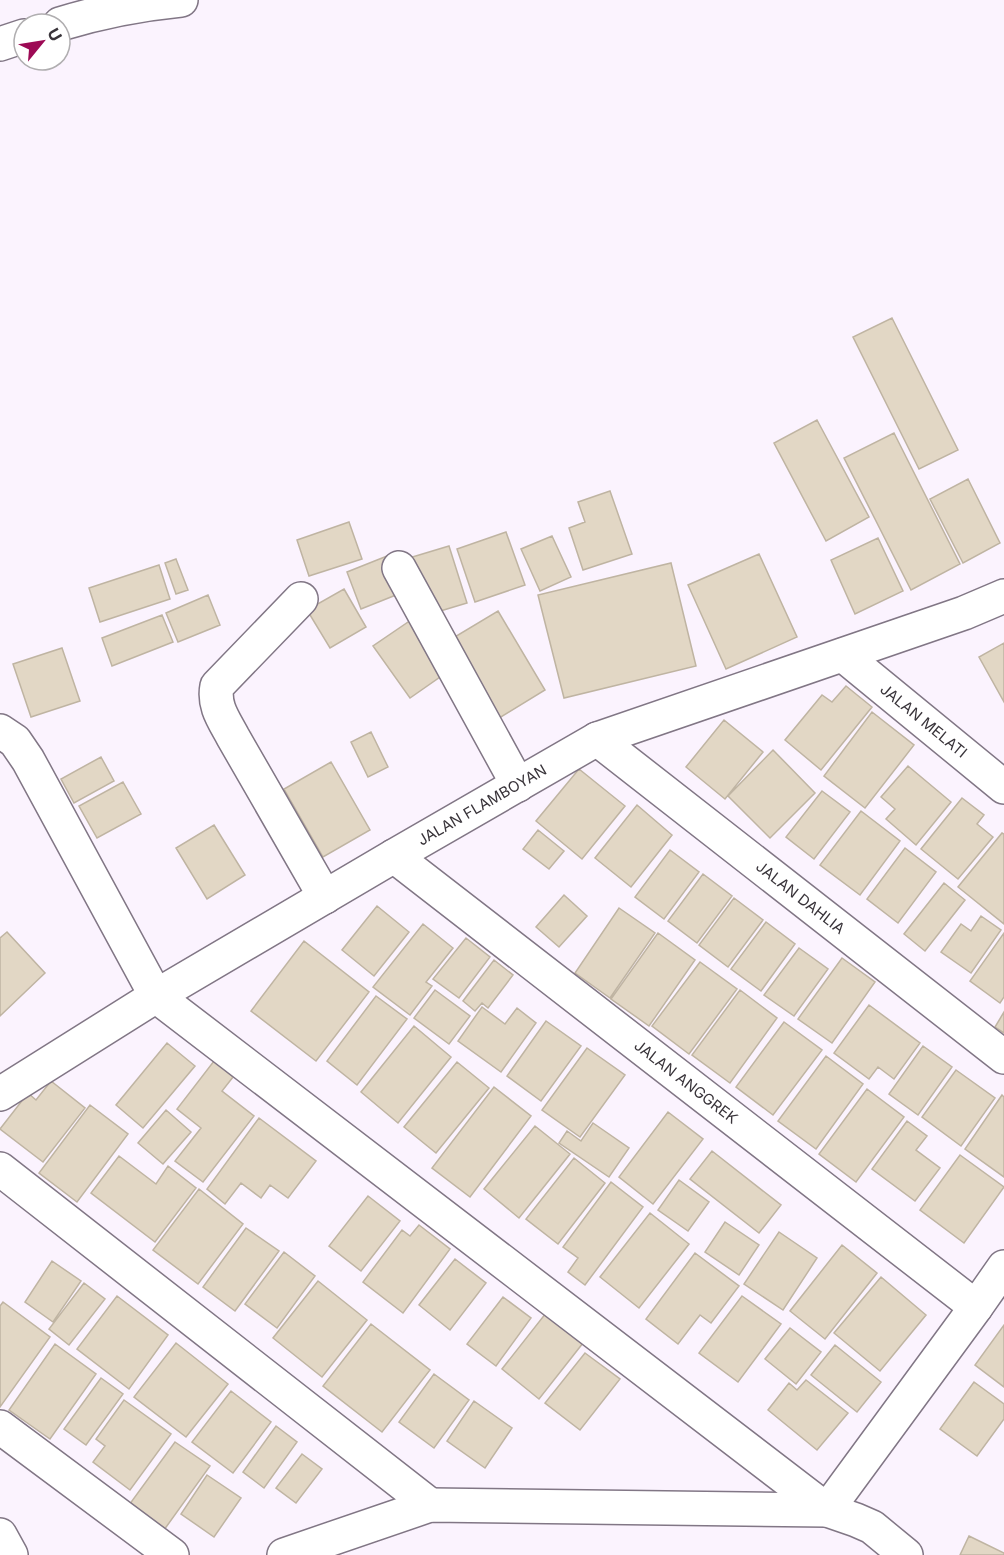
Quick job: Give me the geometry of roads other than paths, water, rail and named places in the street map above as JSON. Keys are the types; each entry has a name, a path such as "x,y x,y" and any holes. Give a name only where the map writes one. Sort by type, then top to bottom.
{"street":[{"path":"72,21 154,3 181,0"},
{"path":"399,568 518,785"},
{"name":"JALAN FLAMBOYAN","path":"0,1094 156,996 597,740 964,613 1004,596"},
{"path":"301,599 217,686 215,696 219,710 233,737 325,897"},
{"name":"JALAN MELATI","path":"843,655 1004,787"},
{"path":"0,731 15,741 28,760 156,996 826,1510"},
{"name":"JALAN DAHLIA","path":"597,740 1004,1057"},
{"name":"JALAN ANGGREK","path":"394,856 976,1307"},
{"path":"0,1169 430,1505"},
{"path":"826,1510 1004,1267"},
{"path":"0,1427 172,1555"},
{"path":"284,1555 430,1505 826,1510 872,1527 893,1551"},
{"path":"0,1535 11,1555"}]}
